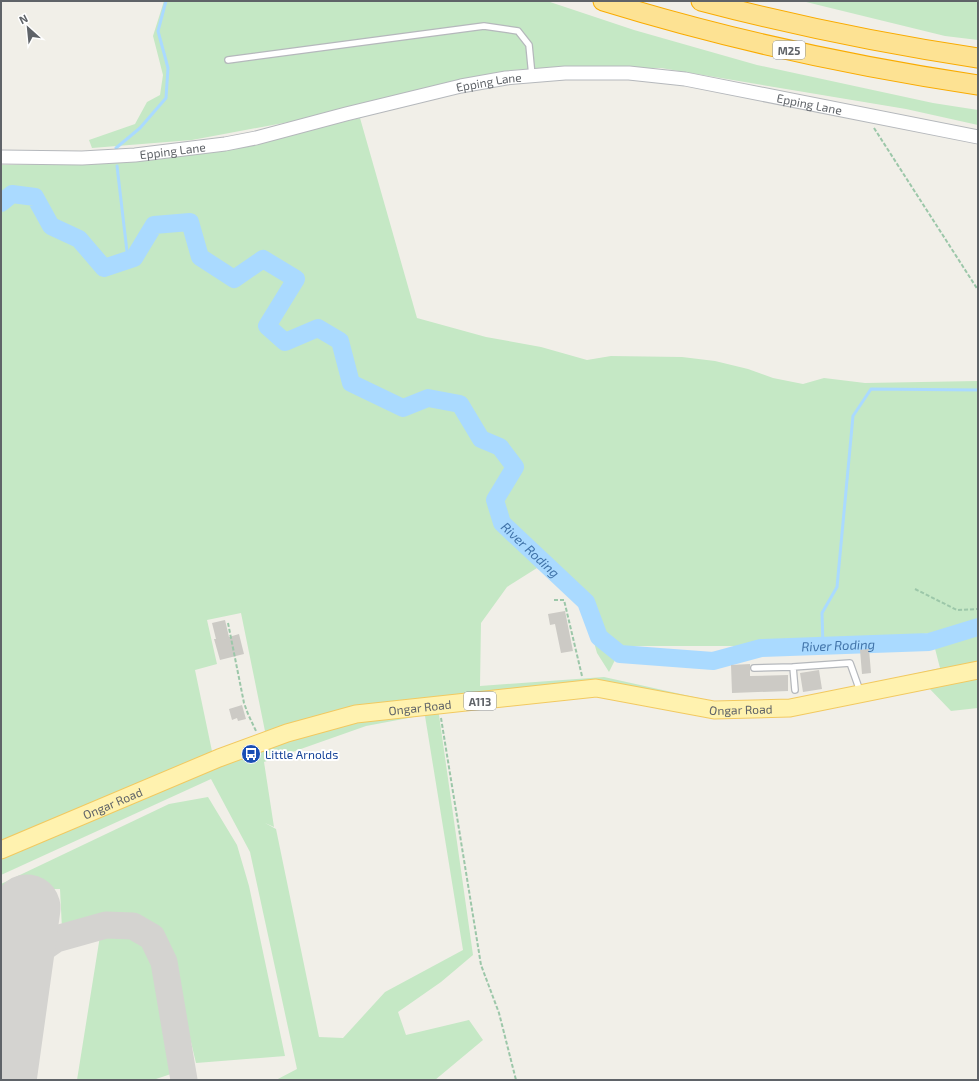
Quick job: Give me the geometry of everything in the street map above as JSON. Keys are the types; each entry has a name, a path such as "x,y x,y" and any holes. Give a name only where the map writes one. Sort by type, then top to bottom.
{"highway":[{"name":"M25","path":"603,1 683,24 789,50 978,85"},
{"name":"M25","path":"701,1 850,36 978,58"}],"main road":[{"name":"Ongar Road","path":"1,850 219,758 287,734 356,714 596,688 714,710 790,708 978,670"}],"street":[{"name":"Epping Lane","path":"1,157 82,158 142,154 224,144 256,138 432,92 492,81 565,73 615,73 685,78 978,137"}],"lane":[{"path":"228,60 484,26 518,31 529,45 532,76"},
{"path":"754,668 850,663 861,693"},
{"path":"793,667 795,690"}],"path":[{"path":"865,114 978,290"},
{"path":"915,589 957,610 978,609"},
{"path":"554,600 564,600 584,690"},
{"path":"228,623 248,714 263,742"},
{"path":"439,705 481,965 499,1013 516,1080"}],"green space":[{"path":"164,1 547,1 634,30 757,65 933,103 978,110 978,125 906,109 661,68 549,68 512,70 430,87 305,119 192,140 92,148 89,140 135,124 147,102 160,95 163,75 153,36"},
{"path":"802,1 978,1 978,40 945,36"},
{"path":"360,118 417,318 486,337 541,347 587,360 611,356 682,357 715,361 748,369 773,378 803,384 824,378 865,383 978,381 978,708 951,711 926,685 792,712 595,694 436,710 439,715 473,955 441,982 398,1012 406,1035 469,1020 483,1040 435,1080 276,1080 297,1069 250,852 211,779 1,875 1,165 92,163 215,150","holes":["537,568 583,603 597,653 609,672 622,646 742,646 783,642 886,639 931,633 940,668 790,701 712,701 604,677 480,686 481,623 507,587","241,613 266,736 213,756 195,670 217,664 207,620","425,716 463,950 385,992 343,1038 319,1037 276,829 265,823 274,827 264,762 366,726"]},
{"path":"208,797 237,845 249,886 285,1056 196,1063 184,1013 177,968 166,941 147,923 117,914 86,919 62,929 60,889 1,889 1,884 169,804"},
{"path":"120,932 137,936 154,954 160,965 177,1072 153,1080 77,1080 100,936"}],"building":[{"path":"565,611 573,651 561,653 555,624 550,625 548,614"},
{"path":"225,620 229,637 239,634 244,654 220,660 214,639 216,639 212,623"},
{"path":"869,649 871,673 862,674 860,650"},
{"path":"750,664 750,676 788,675 788,691 732,693 731,665"},
{"path":"819,670 822,689 803,692 800,673"},
{"path":"242,705 246,719 238,721 237,718 232,720 229,709"}],"waterway":[{"path":"116,148 140,128 166,98 168,68 158,31 166,1"},
{"path":"117,166 128,260"},
{"name":"River Roding","path":"1,203 12,194 35,197 51,226 79,239 104,268 134,258 154,225 190,222 200,257 234,279 263,259 296,279 267,326 285,342 318,328 340,341 351,383 403,408 428,398 460,404 481,439 500,447 515,467 495,500 502,523 586,602 599,637 620,654 713,661 761,648 929,642 978,627"},
{"path":"823,646 822,613 837,587 853,416 871,389 978,390"}],"taxiway":[{"path":"1,979 56,939 106,925 133,926 152,937 164,962 184,1080"},
{"path":"1,987 6,990 14,1003"}],"runway":[{"path":"3,1080 27,908"}],"place":[{"name":"Little Arnolds","path":"251,754"}]}
